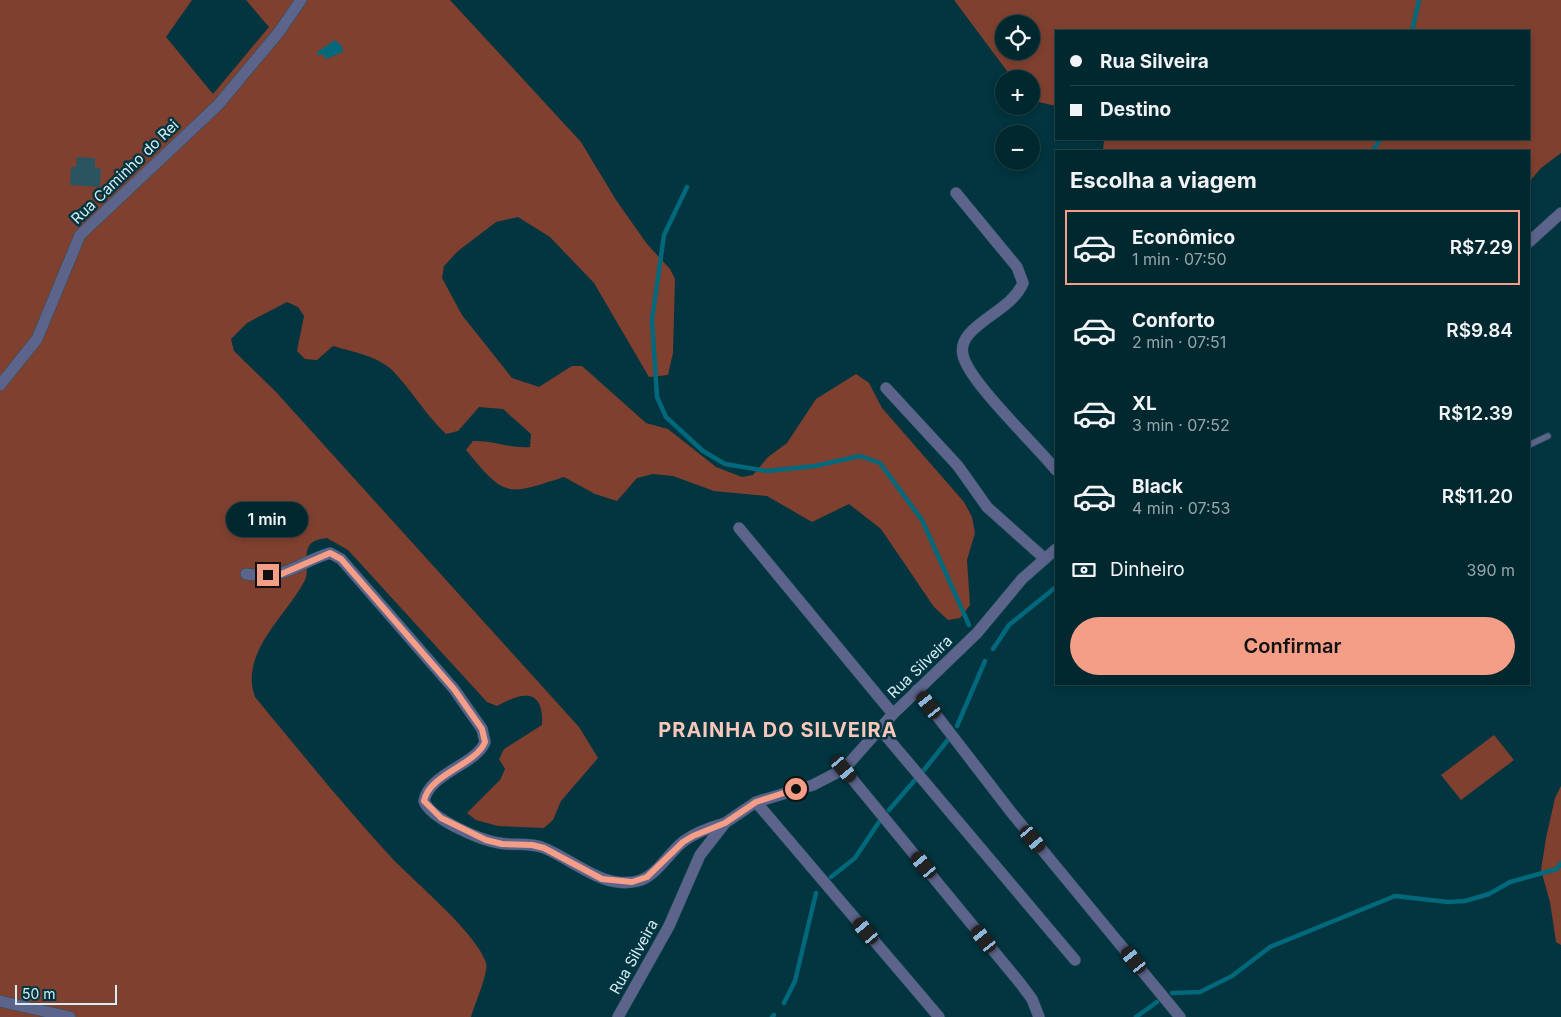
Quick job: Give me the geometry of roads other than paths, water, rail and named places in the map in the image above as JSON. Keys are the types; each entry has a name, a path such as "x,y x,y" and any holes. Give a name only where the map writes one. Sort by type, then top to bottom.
{"street":[{"name":"Rua Caminho do Rei","path":"0,385 37,338 80,235 218,105 279,32 301,0"},
{"path":"956,193 1018,267 1023,283 1018,295 979,323 964,342 962,354 976,379 1055,469"},
{"path":"1530,241 1561,213"},
{"path":"886,388 944,454 958,466 987,508 1044,558"},
{"path":"738,528 893,714"},
{"name":"Rua Silveira","path":"622,1015 669,926 700,855 725,823 756,802 812,785 844,769 893,714 977,633 1022,579 1044,558 1055,551"},
{"path":"246,574 279,575 330,553 341,559 454,689 482,729 485,742 479,750 436,783 425,797 424,801 428,807 454,826 492,842 532,845 544,848 602,879 632,882 647,877 683,842 706,829 725,823"},
{"path":"917,690 1010,812 1180,1017"},
{"path":"880,729 1075,960"},
{"path":"844,769 1020,983 1032,1000 1039,1017"},
{"path":"756,802 939,1017"},
{"path":"0,1000 70,1017"}],"lane":[{"path":"1530,445 1548,436"}],"water":[{"path":"335,40 342,46 343,52 326,59 322,54 319,56 317,52"}],"waterway":[{"path":"1412,30 1419,0"},
{"path":"1374,150 1379,140"},
{"path":"687,187 664,235 652,320 657,397 666,417 703,451 725,464 767,471 815,466 860,456 880,463 922,520 969,625"},
{"path":"993,649 1009,625 1055,588"},
{"path":"957,726 985,661"},
{"path":"924,770 947,741"},
{"path":"889,810 915,780"},
{"path":"831,877 855,858 879,822"},
{"path":"1172,993 1200,992 1232,976 1270,947 1395,896 1448,902 1465,901 1489,894 1510,882 1557,869 1561,863"},
{"path":"784,1003 795,981 816,893"},
{"path":"1136,1017 1157,1002"}],"district":[{"name":"PRAINHA DO SILVEIRA","path":"778,730"}]}
